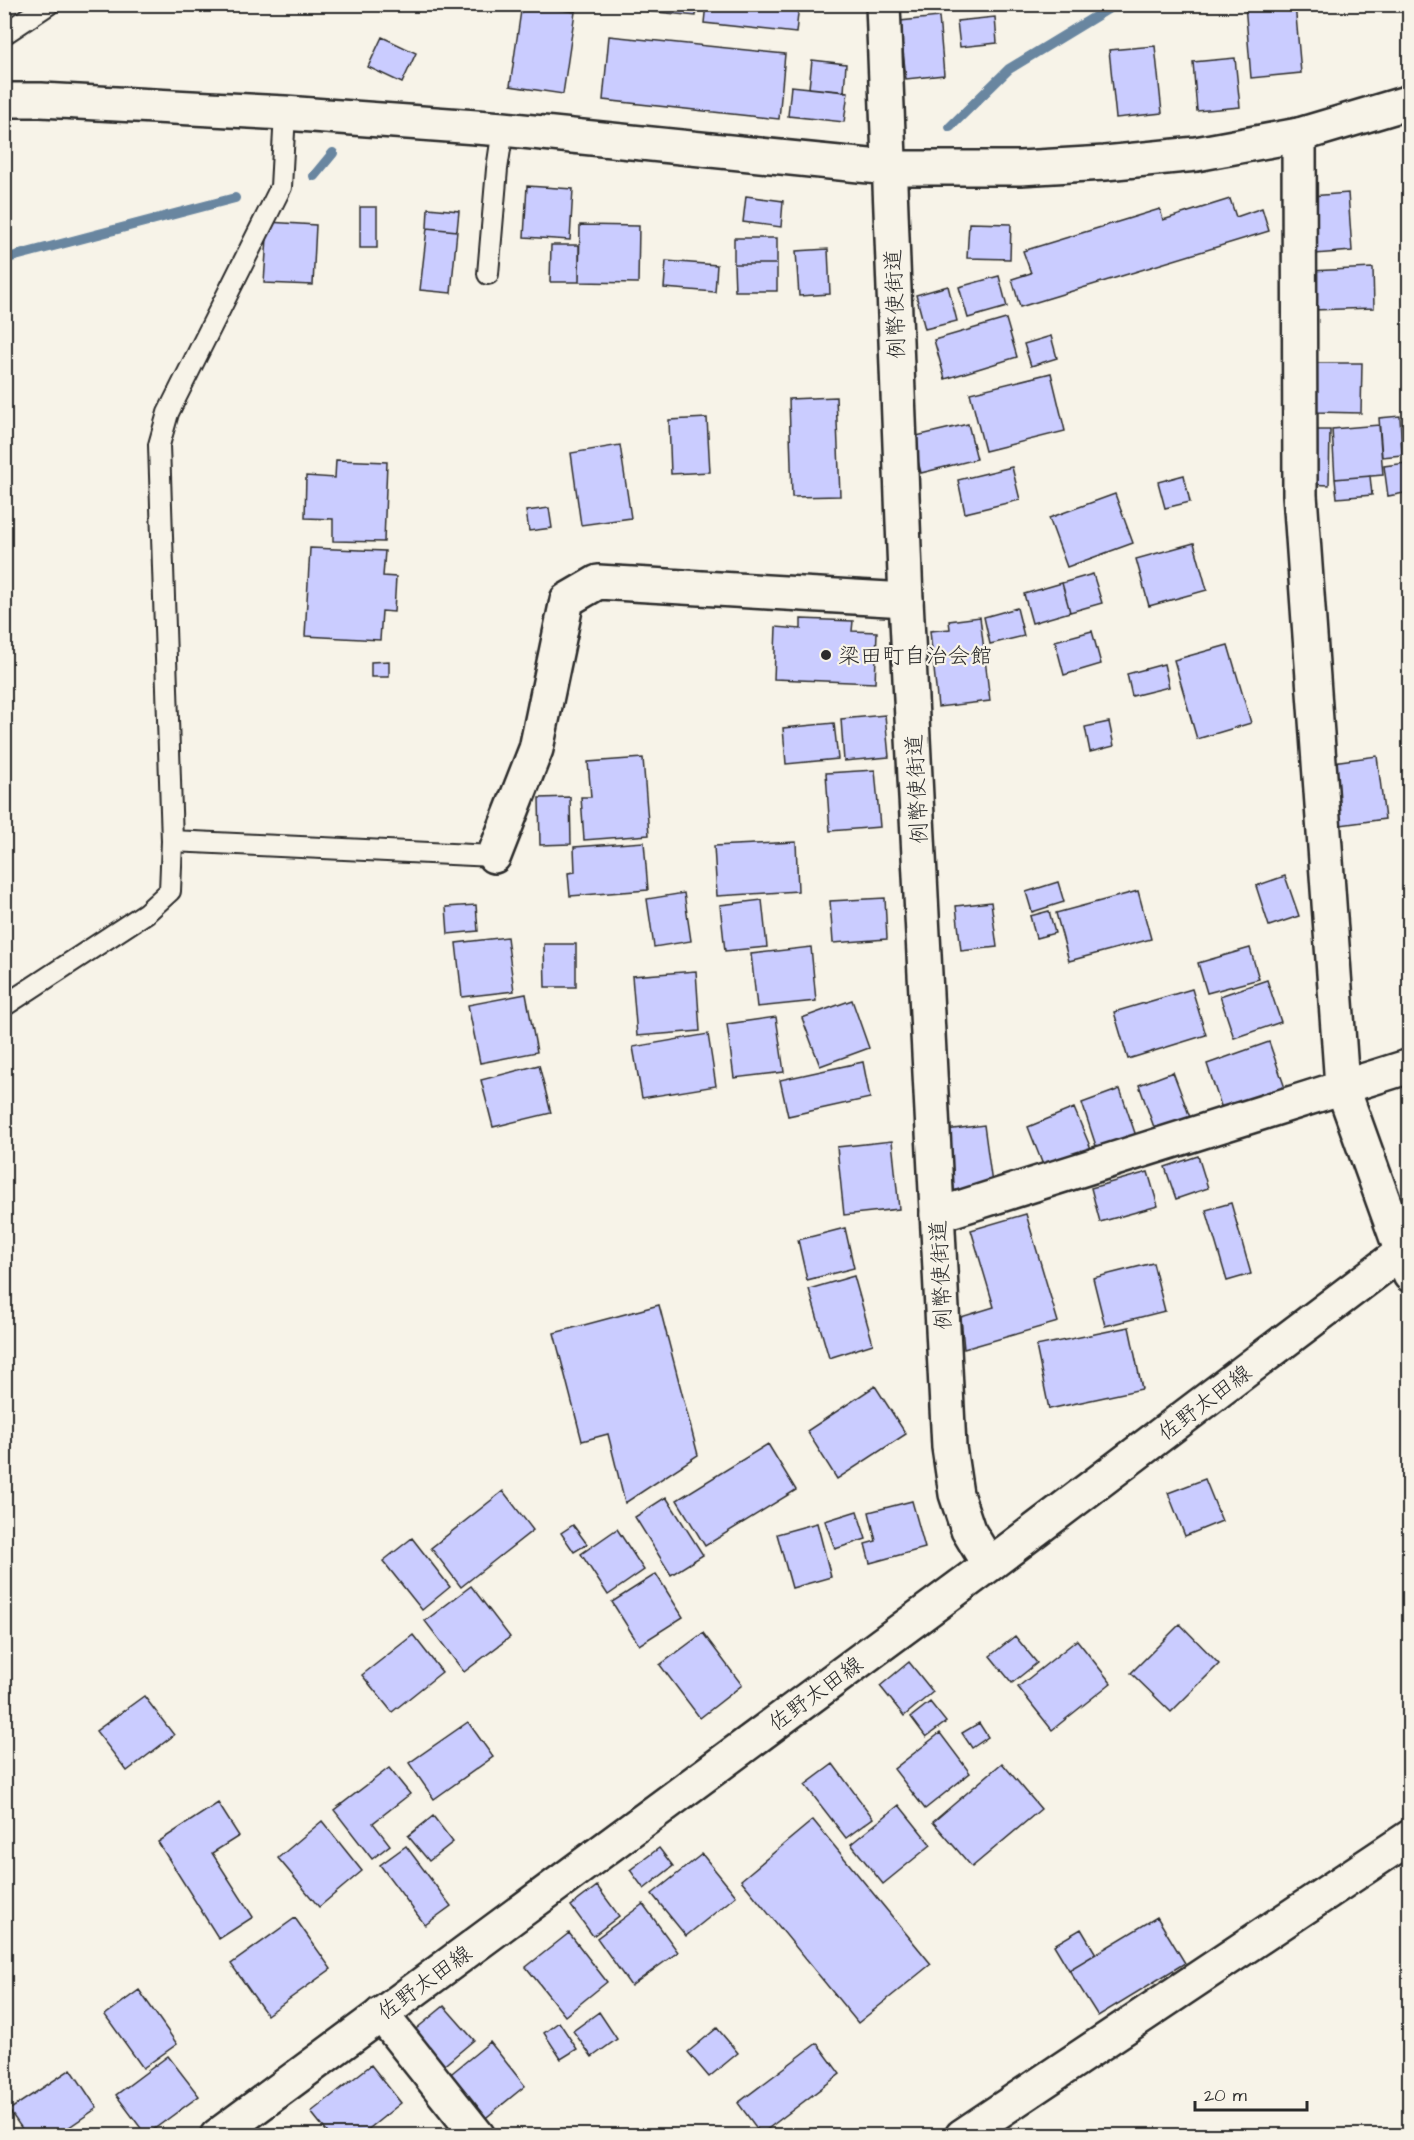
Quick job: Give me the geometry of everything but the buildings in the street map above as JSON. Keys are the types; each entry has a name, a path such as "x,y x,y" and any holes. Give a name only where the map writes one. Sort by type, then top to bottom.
{"street":[{"name":"例幣使街道","path":"883,4 906,600 949,1447 956,1494 968,1530 989,1565"},
{"path":"4,100 285,113 503,129 889,168 1020,168 1196,154 1299,135 1410,102"},
{"path":"1299,135 1300,495 1342,1086 1407,1258"},
{"path":"494,856 536,749 567,600 598,582 906,600"},
{"path":"937,1215 1410,1066"},
{"name":"佐野太田線","path":"217,2136 1407,1258"},
{"path":"962,2136 1410,1837"},
{"path":"381,2014 478,2136"}],"lane":[{"path":"4,34 49,4"},
{"path":"4,1006 146,912 170,891 172,842 159,446 168,413 280,187 285,113"},
{"path":"488,274 496,169 503,129"},
{"path":"172,842 494,856"}],"waterway":[{"path":"950,127 1009,69 1116,4"},
{"path":"314,176 333,153"},
{"path":"4,259 235,198"}],"place":[{"name":"梁田町自治会館","path":"826,655"}]}
